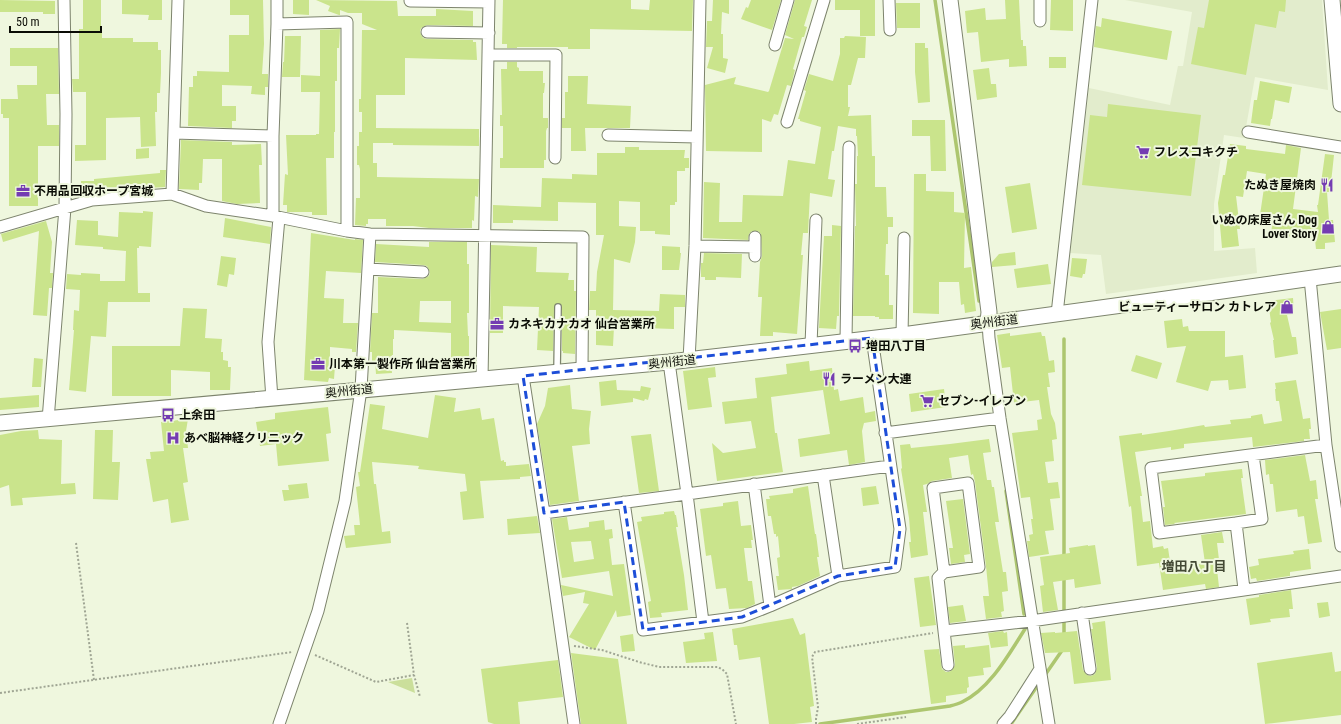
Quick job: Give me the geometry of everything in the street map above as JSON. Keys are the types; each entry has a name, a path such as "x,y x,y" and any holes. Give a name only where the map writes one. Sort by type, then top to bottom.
{"main road":[{"path":"950,0 988,307 988,322"},
{"path":"1332,0 1341,104"},
{"name":"奥州街道","path":"0,423 48,420 361,389 482,378 523,376 688,360 811,346 1057,314 1341,274"}],"street":[{"path":"48,420 65,208 66,114 64,0"},
{"path":"172,194 178,0"},
{"path":"272,399 268,342 276,217 273,136 277,0"},
{"path":"688,360 695,246 700,0"},
{"path":"775,45 788,0"},
{"path":"787,122 824,0"},
{"path":"889,0 890,30"},
{"path":"1040,0 1040,21"},
{"path":"1057,314 1092,0"},
{"path":"410,1 489,1 482,378"},
{"path":"1335,37 1341,14"},
{"path":"277,24 347,22 347,231"},
{"path":"427,32 489,33"},
{"path":"488,55 556,55 555,158"},
{"path":"1248,132 1341,146"},
{"path":"174,133 273,136"},
{"path":"608,135 698,137"},
{"path":"846,341 849,148"},
{"path":"0,227 92,200 172,194 206,206 370,234 485,237 583,237 582,370"},
{"path":"811,346 816,220"},
{"path":"279,724 318,611 345,500 361,389 370,234"},
{"path":"902,334 904,238"},
{"path":"695,246 755,247"},
{"path":"368,269 423,272"},
{"path":"1310,278 1326,445 1341,546"},
{"path":"988,322 988,338 1000,418 1031,621 1049,724"},
{"path":"624,502 643,630 742,617 838,576 895,567 900,529 872,338"},
{"path":"669,362 703,622"},
{"path":"523,376 574,724"},
{"path":"885,433 1000,418"},
{"path":"1253,454 1262,519 1159,533 1150,468 1253,454 1326,445"},
{"path":"544,514 890,466"},
{"path":"824,475 838,576"},
{"path":"754,484 770,606"},
{"path":"944,572 933,488 968,484 979,567 944,572 938,578 948,665"},
{"path":"1236,523 1244,589"},
{"path":"944,631 1031,621 1341,576"},
{"path":"1082,613 1090,669"},
{"path":"1003,724 1041,677"}],"lane":[{"path":"557,372 558,307"}],"path":[{"path":"76,542 94,680"},
{"path":"407,623 414,675 420,697"},
{"path":"816,723 818,707 812,657 815,652 944,631"},
{"path":"563,644 602,650 659,667 718,667 727,674 736,724"},
{"path":"0,694 304,650 376,682 414,675"},
{"path":"857,724 906,717"}],"highlighted area":[{"path":"872,338 900,529 895,567 838,576 742,617 643,630 624,502 544,513 523,376"}],"shaded area":[{"path":"1125,0 1322,0 1328,90 1255,77 1244,138 1224,135 1214,204 1214,251 1255,248 1257,273 1106,294 1101,255 1070,253 1089,88 1170,105 1178,66 1183,66 1192,12"}],"green space":[{"path":"412,678 415,693 388,682"}],"building":[{"path":"0,0 55,1 55,14 43,14 43,12 0,12"},
{"path":"83,0 101,0 102,38 133,38 133,42 158,42 158,50 161,50 161,73 160,93 157,93 157,112 155,112 156,146 141,147 140,117 106,118 106,160 75,161 75,145 86,145 86,92 73,92 72,79 79,79 79,29 83,29"},
{"path":"122,0 162,0 162,20 148,20 149,15 122,14"},
{"path":"230,0 263,0 264,44 262,74 268,74 268,87 265,87 265,95 251,94 252,86 222,85 222,106 236,106 236,121 232,121 232,128 188,126 189,87 193,87 193,76 197,76 197,71 229,72 229,35 249,35 249,15 230,15"},
{"path":"293,0 309,0 309,15 293,14"},
{"path":"316,0 397,1 398,16 436,16 436,9 473,11 473,26 427,25 421,28 420,32 423,38 427,39 473,40 473,42 476,42 477,60 405,58 405,95 376,95 376,128 479,129 479,146 393,145 393,143 373,143 373,163 377,163 377,177 479,179 478,197 475,196 474,221 472,220 472,228 386,226 386,219 368,219 368,224 366,224 366,226 355,225 356,198 360,198 360,169 359,165 357,165 357,146 359,146 359,132 362,132 362,112 359,112 359,99 361,99 362,30 377,30 362,24 362,13 348,13 340,10 339,15 328,11 330,6"},
{"path":"503,0 631,0 631,9 649,10 650,0 693,0 692,31 590,29 590,49 568,49 568,47 507,48 507,44 502,44"},
{"path":"713,0 729,0 729,14 722,12 721,34 723,34 723,58 728,59 725,73 707,68 713,47 706,47 707,21 712,21"},
{"path":"751,0 781,0 772,30 741,19"},
{"path":"795,0 812,0 804,26 807,27 804,37 802,37 793,69 795,70 791,86 787,85 778,115 774,114 771,122 762,119 762,152 706,151 705,85 736,77 734,84 768,92 785,38 794,39 785,35"},
{"path":"835,0 875,0 875,36 860,36 860,10 835,10"},
{"path":"1005,0 1019,0 1021,40 1023,40 1023,46 1026,46 1027,66 1009,67 1009,59 981,62 978,32 967,33 965,11 985,8 986,20 1006,19"},
{"path":"1051,0 1073,0 1073,31 1050,30"},
{"path":"1209,0 1286,0 1285,12 1279,11 1276,28 1255,24 1246,75 1191,64 1198,27 1204,28"},
{"path":"896,3 920,3 920,28 897,28"},
{"path":"1102,18 1172,31 1167,60 1094,47 1096,26 1101,27"},
{"path":"340,29 339,48 337,48 337,81 335,81 334,158 326,158 327,215 312,215 312,212 287,212 287,205 283,205 285,174 288,175 286,135 319,134 320,92 301,92 301,75 320,76 320,30"},
{"path":"285,36 301,36 300,77 282,77"},
{"path":"845,36 866,37 865,58 858,58 851,85 848,85 848,107 850,107 848,116 871,115 872,156 875,156 875,187 886,187 887,217 893,217 893,227 888,227 885,275 889,275 889,305 893,305 893,319 879,319 879,317 875,316 853,316 856,226 855,184 857,184 858,156 857,136 856,129 838,126 834,151 832,151 828,179 835,180 832,197 810,193 808,233 803,233 801,255 803,255 797,334 773,332 773,336 760,336 762,297 758,297 760,262 762,256 761,234 758,231 752,231 749,234 748,240 703,238 704,182 720,183 719,222 742,222 743,195 783,196 788,160 815,164 821,127 800,121 800,119 798,119 806,91 804,90 809,74 833,81 840,54 840,38 844,38"},
{"path":"915,43 925,43 925,48 928,48 930,102 918,103 915,72"},
{"path":"10,48 58,48 59,94 46,94 47,125 59,125 59,146 38,146 38,206 9,206 9,118 3,118 3,114 1,114 1,99 18,99 17,85 37,85 37,66 10,66"},
{"path":"1049,57 1066,57 1066,68 1049,68"},
{"path":"507,62 517,62 519,71 543,71 543,83 545,83 543,93 543,118 548,118 548,128 546,131 546,160 544,160 544,168 500,168 500,158 503,158 503,126 500,126 500,115 502,115 501,69 507,69"},
{"path":"989,68 991,84 996,84 997,97 977,100 973,70"},
{"path":"568,76 588,76 587,104 631,106 630,128 585,128 586,151 571,151 571,128 562,128 562,118 565,118 565,92 568,92"},
{"path":"1260,81 1292,87 1289,103 1275,100 1270,126 1251,123 1254,100 1257,100"},
{"path":"1108,104 1201,115 1191,196 1082,185 1090,115 1107,117"},
{"path":"912,120 945,120 946,171 931,171 930,136 912,136"},
{"path":"181,140 232,142 232,145 261,144 262,165 259,165 260,203 237,204 222,201 222,159 203,159 202,183 199,183 199,190 179,189"},
{"path":"1230,144 1246,146 1246,149 1285,154 1286,145 1301,148 1293,209 1318,212 1317,205 1325,154 1334,155 1330,192 1327,192 1329,220 1333,220 1335,242 1325,243 1325,249 1316,249 1315,240 1271,234 1273,217 1260,215 1266,174 1247,171 1243,197 1236,196 1240,229 1237,229 1239,246 1222,248 1218,203 1223,175 1225,175"},
{"path":"625,147 639,147 639,150 685,150 684,158 689,158 689,168 685,168 685,171 677,171 677,202 675,202 675,205 670,205 670,235 655,234 655,231 640,231 640,202 619,201 619,226 636,227 635,242 630,263 614,259 613,310 659,311 660,294 685,295 685,307 674,307 674,329 614,327 613,346 596,345 596,310 589,310 590,291 596,291 597,272 604,235 596,235 596,203 558,202 558,221 513,220 513,223 493,223 493,205 541,207 542,178 572,179 572,174 597,175 597,153 625,153"},
{"path":"149,148 149,158 136,159 136,149"},
{"path":"160,170 166,170 165,187 112,190 76,196 75,185 81,184 81,181 94,181 94,179 160,173"},
{"path":"914,174 926,174 926,191 954,192 954,212 965,213 964,268 971,267 976,311 965,313 964,304 961,305 959,282 939,282 939,314 913,313"},
{"path":"1030,183 1037,229 1012,233 1005,187"},
{"path":"143,211 153,212 151,247 139,246 139,248 137,248 138,293 150,293 150,302 108,302 106,337 91,336 86,392 69,390 74,330 74,310 79,311 80,290 66,289 67,274 100,274 100,281 125,281 126,251 103,249 103,247 75,245 77,220 98,221 98,235 118,237 119,212 143,213"},
{"path":"225,218 271,227 270,244 223,237"},
{"path":"46,221 52,242 50,273 53,273 52,288 49,288 47,316 33,315 39,231 3,242 1,234"},
{"path":"832,225 841,226 839,316 837,316 836,329 819,328 824,236 832,236"},
{"path":"311,233 363,240 361,273 326,271 324,298 344,299 343,323 358,323 356,352 352,352 352,349 330,347 330,366 335,366 334,379 329,378 328,382 304,380"},
{"path":"429,242 467,242 467,264 469,264 469,313 467,313 469,357 465,357 465,366 451,366 451,333 394,330 393,355 391,360 392,373 376,374 375,361 372,361 372,352 370,352 372,313 378,313 378,277 423,279 429,276 430,272 427,266 423,265 375,262 376,244 429,247","holes":["420,301 451,301 451,323 419,322"]},
{"path":"491,245 537,247 536,272 569,273 568,280 574,280 574,291 576,291 575,354 563,353 562,351 562,307 558,303 554,307 553,351 537,350 539,307 503,306 503,333 490,333"},
{"path":"662,246 680,247 681,253 679,270 662,270"},
{"path":"1015,252 1016,265 992,267 992,262 999,254"},
{"path":"704,253 742,254 741,278 716,277 716,280 705,280 705,277 701,277 701,263 703,263"},
{"path":"221,256 236,258 234,275 229,274 227,287 217,285"},
{"path":"1072,258 1087,259 1085,274 1083,274 1082,278 1070,276"},
{"path":"1048,264 1051,284 1017,288 1014,269"},
{"path":"1293,298 1294,314 1287,315 1292,337 1296,337 1298,354 1275,358 1274,340 1270,323 1268,301"},
{"path":"183,308 207,309 205,338 222,339 221,352 223,352 223,360 228,361 228,367 231,367 230,390 210,390 210,372 171,370 171,396 112,396 112,346 180,346"},
{"path":"1341,309 1341,348 1327,350 1320,312"},
{"path":"1182,319 1183,327 1188,326 1189,331 1225,331 1225,357 1243,355 1246,388 1229,390 1228,380 1211,381 1208,391 1176,382 1186,346 1167,348 1164,321"},
{"path":"1041,332 1042,336 1045,336 1049,361 1054,360 1055,372 1048,373 1050,387 1047,387 1057,439 1052,440 1054,461 1045,462 1048,483 1058,482 1060,498 1050,499 1054,530 1045,531 1049,554 1029,557 1027,541 1030,541 1029,535 1033,534 1031,519 1033,519 1030,497 1021,498 1012,433 1038,430 1037,420 1042,419 1039,400 1014,403 1010,367 1002,368 997,335 1010,333 1010,336"},
{"path":"1136,355 1162,363 1157,379 1131,371"},
{"path":"34,358 43,359 41,387 32,387"},
{"path":"809,361 810,371 832,368 834,390 838,389 840,401 863,397 865,413 875,411 876,421 864,423 862,431 865,462 849,465 847,450 800,457 798,439 830,434 823,390 771,397 775,433 777,433 783,472 717,481 712,443 723,453 756,448 751,421 725,424 722,402 757,398 755,378 787,374 786,364"},
{"path":"715,367 716,377 708,378 712,407 688,410 683,371"},
{"path":"616,380 617,390 640,391 641,386 651,388 648,400 645,399 644,401 633,398 633,402 601,406 599,382"},
{"path":"1296,380 1303,419 1310,418 1310,439 1253,447 1252,437 1184,444 1184,448 1171,450 1171,447 1135,452 1142,496 1140,496 1143,522 1150,521 1153,548 1163,546 1164,549 1168,548 1171,568 1205,563 1201,535 1222,532 1224,543 1217,543 1220,568 1217,569 1219,587 1206,589 1205,584 1163,590 1159,563 1137,566 1131,506 1129,507 1119,436 1142,433 1142,435 1204,425 1205,427 1231,424 1230,420 1251,418 1251,416 1262,414 1264,424 1282,421 1279,401 1276,401 1275,383"},
{"path":"570,385 572,409 591,411 589,429 590,444 572,446 579,501 550,505 537,424 545,406 548,388"},
{"name":"セブン-イレブン","path":"944,389 946,407 911,412 909,394"},
{"path":"39,395 39,407 0,410 0,398"},
{"path":"435,395 456,398 454,412 480,408 482,420 494,418 501,461 504,460 504,462 506,462 506,466 529,464 531,476 520,477 520,479 480,481 484,518 463,520 460,492 467,491 465,474 418,469 419,466 372,462 382,532 390,531 391,543 346,548 344,536 355,535 354,525 360,525 356,487 360,486 358,472 360,472 370,404 385,406 382,429 428,438"},
{"path":"328,407 331,433 326,434 329,461 278,466 276,444 260,446 256,422 275,419 275,413"},
{"path":"188,419 186,431 188,448 183,448 188,482 183,483 189,520 171,523 168,499 153,502 146,459 151,459 150,452 164,451 161,422"},
{"path":"38,430 39,439 62,440 61,484 75,483 76,494 22,498 23,505 11,506 9,485 0,488 0,435 21,431"},
{"path":"95,430 113,430 112,462 120,462 118,500 93,499"},
{"path":"651,434 659,491 639,493 631,436"},
{"path":"989,439 991,452 983,453 987,480 991,480 992,487 994,487 999,522 995,522 1003,572 1006,572 1008,591 1002,592 1004,611 1001,612 1002,617 986,619 983,596 989,596 986,566 975,482 973,474 971,475 968,455 949,458 952,478 932,481 923,485 927,512 923,512 928,555 911,558 909,518 901,469 900,445 910,444 911,448"},
{"path":"1305,455 1310,481 1316,480 1318,499 1315,499 1322,542 1308,544 1304,516 1298,517 1297,509 1276,512 1273,484 1270,484 1269,474 1266,475 1265,460"},
{"path":"1242,469 1243,478 1241,478 1246,514 1165,525 1163,507 1165,507 1161,481 1205,476 1205,473"},
{"path":"307,483 309,498 284,501 282,490 289,490 288,485"},
{"path":"808,486 816,534 820,576 798,586 792,587 792,589 778,590 776,576 779,576 777,558 780,557 778,536 776,537 776,534 774,534 771,516 768,516 766,499 770,499 769,496 793,493 793,489"},
{"path":"876,486 879,504 863,506 861,488"},
{"path":"963,499 970,554 964,555 965,562 951,564 949,548 953,548 946,501"},
{"path":"738,501 741,526 751,525 753,540 751,540 752,548 744,548 748,581 752,581 755,604 747,608 729,609 726,588 716,589 711,555 706,556 700,509 723,506 723,503"},
{"path":"674,511 678,527 676,527 688,610 661,613 662,617 650,618 648,602 651,601 637,522 642,521 641,517"},
{"path":"537,516 540,533 508,535 507,519"},
{"path":"567,517 569,530 589,527 589,522 604,520 605,530 612,529 613,538 609,539 612,565 624,564 631,615 617,617 616,610 595,650 569,637 589,604 583,603 585,592 563,596 561,585 613,596 609,571 562,578 552,519","holes":["591,541 594,559 574,562 571,542"]},
{"path":"1095,545 1101,584 1075,588 1074,579 1053,582 1058,610 1043,612 1040,586 1044,585 1040,557 1070,553 1069,548"},
{"path":"1309,549 1311,569 1290,572 1290,576 1257,581 1256,578 1251,579 1249,567 1259,565 1258,559 1294,554 1293,551"},
{"path":"929,576 936,625 920,627 914,578"},
{"path":"1291,590 1293,609 1289,609 1290,617 1270,619 1271,622 1250,625 1246,599 1259,597 1259,595"},
{"path":"1328,602 1330,616 1319,618 1317,603"},
{"path":"963,605 966,621 950,623 948,607"},
{"path":"793,618 800,635 805,633 814,706 810,707 812,722 769,724 760,657 739,660 737,645 734,645 732,629"},
{"path":"1105,621 1111,680 1074,684 1070,652 1045,653 1041,633 1077,631 1083,670 1087,675 1091,676 1095,674 1097,668 1091,629 1093,629 1092,623"},
{"path":"1003,631 1004,633 1007,632 1008,646 991,648 988,633"},
{"path":"713,632 717,661 686,663 683,642 705,639 704,633"},
{"path":"633,634 635,651 622,652 620,636"},
{"path":"965,645 965,648 989,645 991,667 983,668 984,675 968,677 969,687 967,688 967,693 946,696 946,702 931,704 924,650 939,649 942,669 949,672 955,665 953,646"},
{"path":"1332,652 1335,672 1341,671 1341,715 1265,724 1257,663"},
{"path":"571,653 618,659 627,724 581,724"},
{"path":"558,660 563,697 518,702 520,724 494,724 488,722 481,669"}],"waterway":[{"path":"935,0 979,301"},
{"path":"1064,339 1064,557"},
{"path":"1006,491 1024,614"},
{"path":"1064,576 1064,635"},
{"path":"820,724 950,706 960,703 972,696 990,680 1025,629"},
{"path":"1045,675 1063,649"},
{"path":"1011,724 1040,682"}],"place":[{"name":"フレスコキクチ","path":"1143,152"},
{"name":"たぬき屋焼肉","path":"1327,185"},
{"name":"不用品回収ホープ宮城","path":"23,191"},
{"name":"いぬの床屋さん Dog Lover Story","path":"1328,227"},
{"name":"ビューティーサロン カトレア","path":"1287,307"},
{"name":"カネキカナカオ 仙台営業所","path":"497,324"},
{"name":"増田八丁目","path":"855,346"},
{"name":"川本第一製作所 仙台営業所","path":"318,364"},
{"name":"ラーメン大連","path":"829,379"},
{"name":"セブン-イレブン","path":"927,401"},
{"name":"上余田","path":"168,415"},
{"name":"あべ脳神経クリニック","path":"173,438"}],"district":[{"name":"増田八丁目","path":"1194,566"}]}
